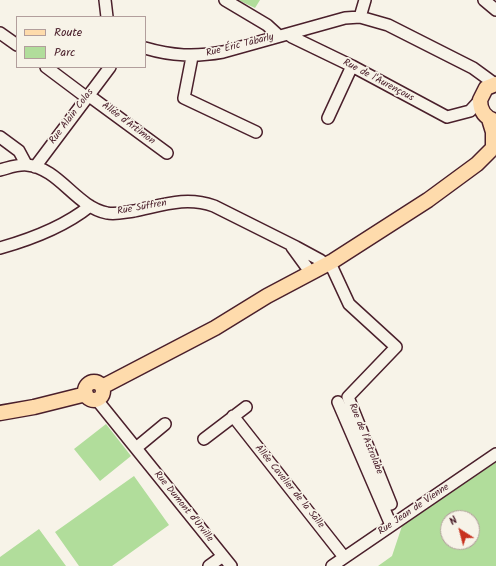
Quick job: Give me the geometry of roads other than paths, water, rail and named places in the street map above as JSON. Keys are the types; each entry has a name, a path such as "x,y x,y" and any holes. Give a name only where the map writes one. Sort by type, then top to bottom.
{"main road":[{"path":"0,413 95,393 215,328 267,296 328,264 428,200 477,164 495,148 490,118 482,96 496,84"}],"street":[{"path":"105,0 108,16"},
{"name":"Rue de l'Aurençous","path":"225,0 284,35 292,37 352,66 447,117 470,111 490,118"},
{"path":"365,0 360,11 360,16 388,25 473,68 481,76 496,84"},
{"path":"484,0 496,10"},
{"name":"Rue Éric Tabarly","path":"146,48 192,57 222,52 345,18 360,16"},
{"path":"0,34 16,45"},
{"path":"192,57 184,98 256,132"},
{"path":"328,118 352,66"},
{"name":"Allée d'Artimon","path":"47,68 167,153"},
{"name":"Rue Alain Colas","path":"31,166 109,68"},
{"path":"470,111 482,96 481,76"},
{"path":"0,137 19,151 31,166"},
{"path":"0,170 31,166"},
{"name":"Rue Suffren","path":"31,166 46,172 90,206 106,213 120,213 184,201 200,201 214,206 290,243 328,264"},
{"path":"0,248 23,241 72,220 90,206"},
{"name":"Rue Suffren","path":"290,243 311,273"},
{"name":"Rue de l'Astrolabe","path":"328,264 349,304 396,346 348,397 391,504 383,506"},
{"name":"Rue Dumont d'Urville","path":"95,393 136,448 231,566"},
{"name":"Rue de l'Astrolabe","path":"338,402 391,525"},
{"path":"204,439 246,406"},
{"name":"Allée Cavelier de la Salle","path":"233,416 344,557"},
{"path":"136,448 165,424"},
{"name":"Rue Jean de Vienne","path":"332,566 496,454"},
{"path":"209,566 223,556"}]}
